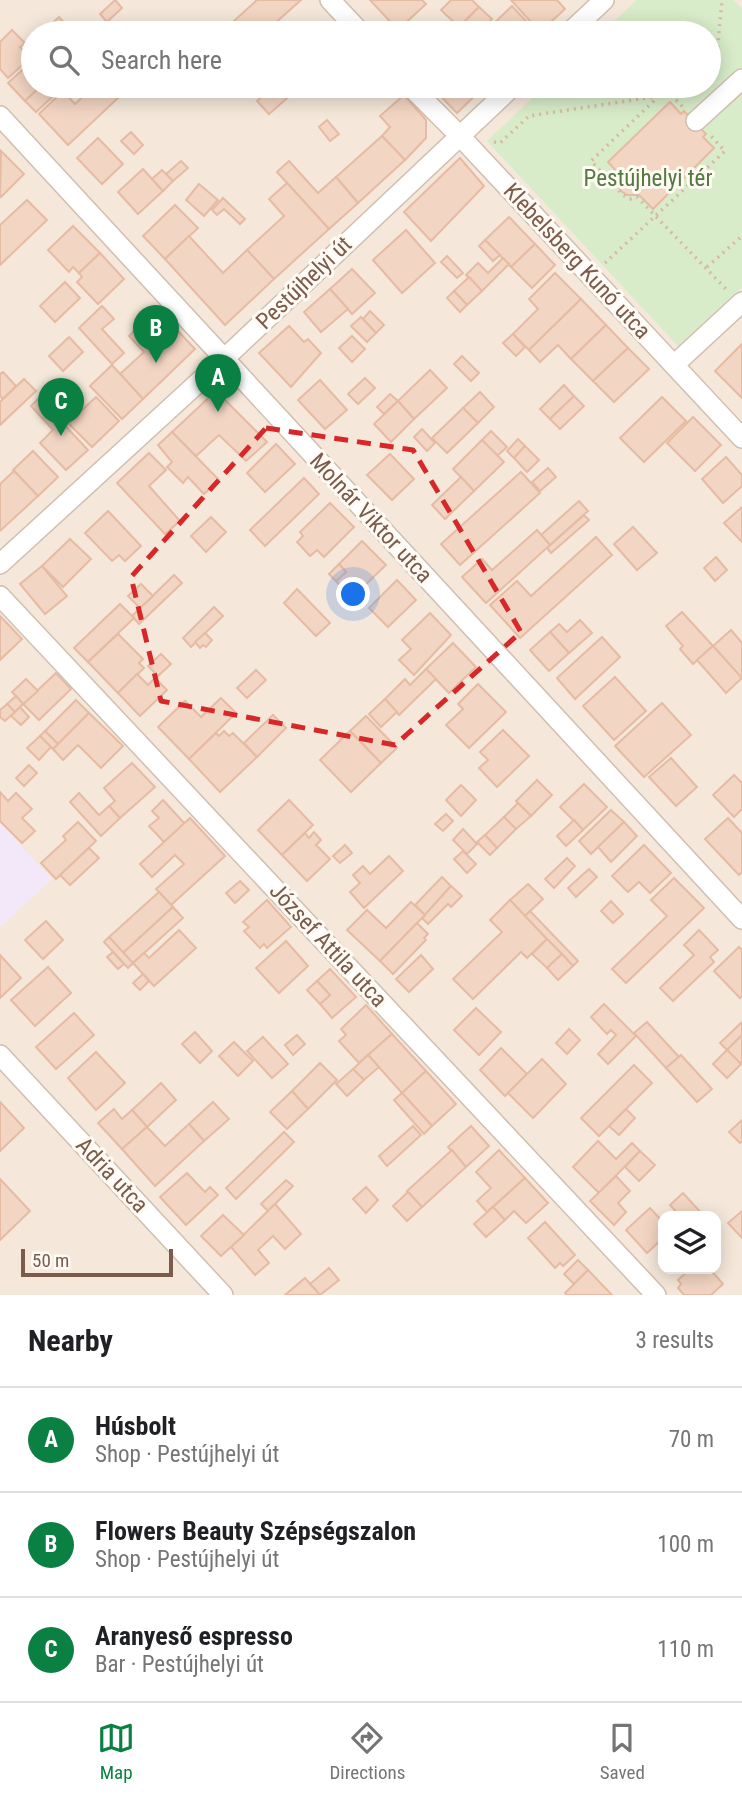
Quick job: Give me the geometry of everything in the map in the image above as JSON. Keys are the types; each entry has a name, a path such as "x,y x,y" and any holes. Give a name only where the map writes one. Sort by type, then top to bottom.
{"street":[{"path":"330,0 350,21"},
{"path":"582,21 604,0"},
{"path":"721,92 742,79"},
{"name":"Klebelsberg Kunó utca","path":"422,98 742,438"},
{"name":"Pestújhelyi út","path":"0,564 225,358 500,98"},
{"path":"696,121 715,98"},
{"name":"Molnár Viktor utca","path":"0,116 742,919"},
{"path":"674,365 739,305"},
{"name":"József Attila utca","path":"0,596 656,1295"},
{"name":"Adria utca","path":"0,1055 223,1295"}],"path":[{"path":"721,24 722,0"},
{"path":"459,135 500,143 529,116 646,98"},
{"path":"657,98 591,161 606,177 616,177 619,193 630,199 637,197 657,215 739,305"},
{"path":"591,276 725,151 675,98"},
{"path":"707,268 742,236"}],"highlighted area":[{"path":"266,428 413,450 521,632 395,745 161,701 131,577"}],"shaded area":[{"path":"0,0 742,0 742,1295 0,1295"},
{"path":"0,823 52,879 0,927"}],"green space":[{"name":"Pestújhelyi tér","path":"637,0 733,0 742,9 742,287 678,346 487,141 532,98 721,98 721,21 614,21"}],"building":[{"path":"115,0 122,8 108,21 100,14"},
{"path":"257,0 301,0 277,21 234,21"},
{"path":"370,0 422,0 426,4 408,21 390,21"},
{"path":"451,0 472,0 479,7 465,21 453,21 441,10"},
{"path":"511,0 557,0 565,9 552,21 530,21"},
{"path":"512,6 526,21 496,21"},
{"path":"479,7 492,19 490,21 465,21"},
{"path":"12,30 21,39 21,66 8,78 0,69 0,42"},
{"path":"21,71 21,97 8,83"},
{"path":"28,98 51,98 36,112 25,101"},
{"path":"56,98 69,98 75,104 81,98 118,98 68,145 39,114"},
{"path":"260,98 287,98 269,114 257,101"},
{"path":"401,98 407,98 426,120 426,138 405,160 382,136 390,127 380,116"},
{"path":"443,98 473,98 457,113"},
{"path":"670,102 681,114 684,111 706,134 703,137 714,148 653,209 639,195 627,195 621,191 620,175 608,162"},
{"path":"327,120 339,134 330,141 319,127"},
{"path":"131,132 143,145 134,154 121,141"},
{"path":"382,136 405,160 358,203 336,177"},
{"path":"98,138 123,164 102,184 77,158"},
{"path":"1,151 24,174 1,197 0,195"},
{"path":"460,158 484,186 431,241 404,212"},
{"path":"181,161 188,168 173,181 166,174"},
{"path":"289,161 318,193 336,177 358,203 329,229 277,172"},
{"path":"143,169 163,191 138,214 118,192"},
{"path":"162,170 173,181 163,191 152,179"},
{"path":"287,183 329,229 274,279 247,250 284,216 269,199"},
{"path":"199,184 218,200 204,216 186,200"},
{"path":"223,198 245,219 240,224 224,209 217,215 212,210"},
{"path":"27,200 47,220 0,265 0,225"},
{"path":"175,205 198,228 165,259 143,236"},
{"path":"509,217 535,244 511,267 485,240"},
{"path":"73,226 100,253 79,273 73,267 69,272 48,250"},
{"path":"406,230 435,263 402,293 373,260"},
{"path":"189,236 223,273 247,250 274,279 225,325 165,259"},
{"path":"485,240 500,255 493,261 479,246"},
{"path":"535,244 555,265 532,288 511,267"},
{"path":"100,253 124,279 98,304 77,282 82,277 79,273"},
{"path":"447,256 463,273 457,278 441,262"},
{"path":"503,258 509,264 482,291 466,275 478,263 488,273"},
{"path":"352,269 375,293 352,314 330,289"},
{"path":"555,273 581,299 529,350 513,334 538,309 529,299"},
{"path":"469,277 482,291 467,305 454,291"},
{"path":"65,282 80,298 55,322 40,306"},
{"path":"330,289 348,309 321,332 304,312"},
{"path":"454,291 467,305 460,312 447,298"},
{"path":"581,299 606,325 571,359 558,345 540,362 529,350"},
{"path":"102,306 114,319 102,329 124,353 112,364 79,328"},
{"path":"157,309 195,349 143,399 120,374 144,352 129,336"},
{"path":"370,311 384,325 376,333 363,319"},
{"path":"361,317 376,333 367,342 351,326"},
{"path":"606,325 628,348 593,381 571,359"},
{"path":"289,326 304,342 308,339 321,353 291,387 259,353"},
{"path":"513,334 525,347 516,356 503,343"},
{"path":"352,336 365,349 352,362 339,348"},
{"path":"69,337 83,352 63,371 49,356"},
{"path":"742,344 742,398 715,371"},
{"path":"628,348 649,369 614,402 593,381"},
{"path":"462,356 479,373 471,381 454,364"},
{"path":"112,365 143,399 122,419 90,386"},
{"path":"430,370 447,388 414,419 398,401"},
{"path":"3,372 16,386 3,399 0,396 0,374"},
{"path":"365,378 375,388 358,404 348,394"},
{"path":"24,379 36,391 0,425 0,402"},
{"path":"320,380 347,410 325,429 298,400"},
{"path":"564,385 574,396 550,419 540,409"},
{"path":"216,391 267,442 246,461 219,435 196,456 172,432"},
{"path":"480,392 494,407 478,423 463,408"},
{"path":"390,394 398,401 384,414 377,407"},
{"path":"574,396 584,406 560,429 550,419"},
{"path":"96,397 119,421 92,447 68,423"},
{"path":"662,397 686,421 644,462 620,438"},
{"path":"39,398 88,450 66,470 40,443 53,430 31,406"},
{"path":"398,401 414,419 391,442 374,424"},
{"path":"463,408 478,423 447,453 432,438"},
{"path":"693,417 721,445 695,471 667,443"},
{"path":"422,429 435,443 427,451 414,437"},
{"path":"491,431 507,447 497,456 482,440"},
{"path":"172,432 219,480 204,494 188,477 183,483 167,467 172,462 158,445"},
{"path":"518,439 525,446 514,458 507,451"},
{"path":"482,440 504,462 474,491 453,469"},
{"path":"276,444 295,464 265,492 247,473"},
{"path":"525,446 539,460 527,472 514,458"},
{"path":"33,451 58,477 38,496 13,470"},
{"path":"149,453 166,470 149,486 180,521 165,534 117,483"},
{"path":"390,454 414,479 392,500 367,475"},
{"path":"726,457 742,475 742,486 723,503 702,479"},
{"path":"548,468 556,477 540,491 532,482"},
{"path":"14,471 38,496 0,531 0,484"},
{"path":"521,472 540,493 460,565 441,544"},
{"path":"461,477 474,491 445,519 432,505"},
{"path":"304,478 319,494 265,546 250,530"},
{"path":"579,501 588,511 550,545 541,535"},
{"path":"330,503 354,527 324,557 317,550 310,556 297,542 303,536 300,532"},
{"path":"742,507 742,542 724,523"},
{"path":"108,511 141,546 125,561 119,555 112,561 85,533"},
{"path":"584,515 589,520 551,553 547,548"},
{"path":"211,517 226,532 206,552 191,536"},
{"path":"633,527 657,553 637,570 614,544"},
{"path":"537,530 550,545 486,603 462,577 482,559 492,570"},
{"path":"596,537 612,555 520,638 490,605 517,581 531,596"},
{"path":"70,539 91,559 63,587 42,566"},
{"path":"362,541 386,565 362,588 357,582 346,592 336,581 346,572 339,564"},
{"path":"716,557 727,570 715,581 704,568"},
{"path":"339,564 346,572 336,581 329,574"},
{"path":"42,566 67,596 45,614 20,584"},
{"path":"174,575 182,583 139,624 132,616"},
{"path":"397,580 416,600 388,627 369,608"},
{"path":"141,584 153,596 140,608 128,596"},
{"path":"297,589 330,623 316,636 284,603"},
{"path":"120,604 134,618 88,662 74,648"},
{"path":"214,607 223,616 191,647 183,638"},
{"path":"682,612 713,646 693,664 680,649 683,646 666,626"},
{"path":"430,613 451,635 414,675 399,660 411,649 402,640"},
{"path":"0,616 22,639 0,660"},
{"path":"580,620 592,633 569,653 550,632 559,624 567,632"},
{"path":"731,630 742,643 742,679 713,646"},
{"path":"550,632 569,653 549,671 530,650"},
{"path":"205,633 212,640 206,647 203,645 200,648 195,642"},
{"path":"118,634 143,659 139,663 144,668 118,693 88,662"},
{"path":"602,637 620,657 575,699 557,678"},
{"path":"453,643 476,667 449,693 426,669"},
{"path":"713,646 742,678 726,693 697,660"},
{"path":"161,654 171,664 158,676 148,666"},
{"path":"426,669 436,679 399,715 385,699 405,679 410,685"},
{"path":"256,670 266,680 247,698 237,688"},
{"path":"56,673 71,689 39,720 23,704"},
{"path":"137,674 148,685 155,678 167,690 140,716 118,693"},
{"path":"615,677 646,711 614,740 583,706"},
{"path":"26,679 38,691 23,704 12,692"},
{"path":"478,684 506,712 469,748 446,725 463,709 458,704"},
{"path":"16,696 23,704 15,712 7,704"},
{"path":"221,698 236,713 189,759 158,727 185,701 201,717"},
{"path":"385,699 397,712 381,727 369,714"},
{"path":"76,700 89,713 58,744 45,731"},
{"path":"662,703 691,735 644,777 615,746"},
{"path":"7,704 15,712 5,721 0,717 0,710"},
{"path":"20,707 29,717 21,725 11,716"},
{"path":"89,713 123,746 101,768 78,745 63,760 53,749"},
{"path":"273,715 286,728 257,757 244,743"},
{"path":"366,716 397,748 381,763 350,731"},
{"path":"503,730 529,756 497,787 479,768 488,760 480,752"},
{"path":"45,731 58,744 53,749 40,736"},
{"path":"224,731 229,736 233,733 257,757 220,792 189,759 216,733 219,736"},
{"path":"350,731 381,763 351,792 320,760"},
{"path":"40,736 51,747 39,760 27,748"},
{"path":"671,758 697,787 676,806 649,777"},
{"path":"132,763 155,787 120,818 109,806 115,801 104,788"},
{"path":"29,765 37,773 24,786 16,778"},
{"path":"734,775 742,783 742,809 734,817 713,795"},
{"path":"537,780 552,795 531,816 516,801"},
{"path":"584,784 607,807 583,830 560,807"},
{"path":"461,785 476,800 461,816 446,800"},
{"path":"0,792 8,801 16,793 32,809 22,818 35,831 22,843 0,821"},
{"path":"79,793 99,815 109,806 120,818 101,836 70,802"},
{"path":"163,800 185,824 164,842 149,826 159,818 152,811"},
{"path":"289,800 313,825 282,855 258,830"},
{"path":"518,803 531,816 516,829 504,817"},
{"path":"611,810 624,822 591,854 579,841"},
{"path":"446,814 453,821 443,831 435,824"},
{"path":"504,817 516,829 497,848 485,835"},
{"path":"190,818 225,856 171,905 156,889 184,864 175,855 152,877 140,864"},
{"path":"728,818 742,833 742,872 739,875 705,839"},
{"path":"574,820 583,830 566,846 557,836"},
{"path":"78,822 96,841 56,879 41,863 66,840 63,836"},
{"path":"624,822 637,836 611,862 598,847"},
{"path":"463,829 477,844 467,854 453,840"},
{"path":"314,832 321,840 316,845 330,859 307,881 282,855 305,833 309,838"},
{"path":"485,835 497,848 490,855 477,842"},
{"path":"345,845 352,853 340,863 333,856"},
{"path":"644,845 671,873 650,893 639,882 628,892 612,876"},
{"path":"89,848 99,858 70,885 60,875"},
{"path":"463,851 476,864 467,873 454,859"},
{"path":"389,856 403,871 364,908 350,892 360,883 353,875 363,866 370,874"},
{"path":"567,858 575,866 554,888 545,879"},
{"path":"589,869 597,877 576,897 568,888"},
{"path":"442,877 451,886 425,915 415,905"},
{"path":"674,878 704,908 626,983 612,969 667,916 651,900"},
{"path":"240,881 249,890 235,903 226,893"},
{"path":"528,884 543,899 525,916 510,900"},
{"path":"451,886 462,896 451,907 448,904 428,924 422,918"},
{"path":"159,892 173,907 123,953 109,937"},
{"path":"267,900 291,927 267,948 264,944 260,948 244,931 249,927 243,922"},
{"path":"510,900 547,939 527,958 521,952 473,999 453,979 502,932 490,920"},
{"path":"611,901 623,914 613,923 601,911"},
{"path":"411,902 425,915 380,961 347,930 367,910 386,928"},
{"path":"173,907 183,918 133,963 123,953"},
{"path":"530,911 578,961 573,966 525,916"},
{"path":"46,921 63,940 43,959 25,940"},
{"path":"417,923 428,934 424,938 426,940 393,974 380,961"},
{"path":"179,930 196,948 154,986 133,963 144,953 149,958"},
{"path":"699,930 718,950 710,957 714,962 673,1001 660,988 694,955 684,945"},
{"path":"109,937 133,963 128,968 104,942"},
{"path":"547,939 562,954 547,968 532,954"},
{"path":"286,941 308,966 279,993 256,968"},
{"path":"739,947 742,950 740,998 714,971"},
{"path":"113,952 124,964 118,969 107,957"},
{"path":"562,954 573,966 558,980 547,968"},
{"path":"0,955 21,978 0,998"},
{"path":"421,955 433,969 409,992 396,979"},
{"path":"48,967 71,993 35,1026 11,1000"},
{"path":"330,969 356,997 332,1018 320,1004 330,995 317,981"},
{"path":"143,974 149,981 140,990 133,983"},
{"path":"317,981 330,995 320,1004 307,990"},
{"path":"604,1004 636,1036 608,1064 598,1054 616,1035 611,1030 607,1034 591,1017"},
{"path":"366,1005 392,1034 359,1063 339,1041 346,1035 341,1029"},
{"path":"476,1008 501,1032 479,1055 454,1030"},
{"path":"74,1013 94,1035 56,1069 36,1047"},
{"path":"647,1022 679,1057 666,1068 634,1033"},
{"path":"742,1022 742,1035 727,1050 720,1043"},
{"path":"569,1029 580,1040 567,1054 556,1043"},
{"path":"195,1032 212,1051 200,1063 182,1044"},
{"path":"392,1034 426,1071 402,1093 368,1055"},
{"path":"297,1035 305,1044 293,1055 285,1045"},
{"path":"742,1035 742,1063 741,1064 727,1050"},
{"path":"263,1037 288,1064 272,1078 247,1051"},
{"path":"234,1042 253,1061 238,1076 219,1056"},
{"path":"501,1048 527,1074 505,1096 480,1070"},
{"path":"727,1050 741,1064 727,1078 713,1064"},
{"path":"96,1052 125,1083 96,1110 68,1078"},
{"path":"368,1055 379,1067 364,1080 353,1069"},
{"path":"681,1055 712,1089 697,1102 666,1068"},
{"path":"542,1059 566,1084 533,1118 508,1093"},
{"path":"320,1063 337,1080 308,1109 292,1091"},
{"path":"634,1065 652,1083 599,1136 581,1118"},
{"path":"353,1069 364,1080 347,1096 336,1084"},
{"path":"426,1071 456,1104 432,1126 402,1093"},
{"path":"161,1083 176,1100 147,1127 132,1110"},
{"path":"292,1091 308,1109 287,1129 270,1112"},
{"path":"402,1093 432,1126 424,1134 394,1100"},
{"path":"0,1102 24,1128 0,1151"},
{"path":"213,1102 229,1119 204,1141 189,1124"},
{"path":"114,1109 122,1119 132,1110 147,1127 122,1149 98,1123"},
{"path":"626,1109 635,1118 619,1135 609,1126"},
{"path":"742,1120 742,1141 740,1143 729,1132"},
{"path":"189,1124 204,1141 155,1186 122,1149 147,1127 165,1146"},
{"path":"413,1126 421,1135 387,1166 379,1156"},
{"path":"471,1126 489,1146 466,1167 448,1147"},
{"path":"284,1132 294,1142 236,1199 226,1188"},
{"path":"598,1141 616,1159 632,1143 640,1151 599,1193 573,1167"},
{"path":"452,1150 466,1167 422,1207 407,1191"},
{"path":"499,1150 525,1178 487,1212 477,1201 491,1188 476,1172"},
{"path":"640,1151 655,1165 639,1181 625,1167"},
{"path":"187,1173 205,1192 210,1187 218,1195 186,1225 160,1197"},
{"path":"616,1176 630,1191 618,1203 626,1212 614,1225 590,1201"},
{"path":"525,1178 548,1203 526,1223 514,1211 505,1220 493,1207"},
{"path":"0,1179 30,1211 0,1240"},
{"path":"286,1180 293,1186 268,1211 261,1204"},
{"path":"366,1187 378,1200 366,1213 353,1199"},
{"path":"408,1192 422,1207 407,1221 393,1206"},
{"path":"683,1193 699,1211 675,1211 670,1205"},
{"path":"275,1204 301,1234 285,1249 273,1236 258,1250 269,1263 255,1275 231,1247"},
{"path":"493,1207 505,1220 486,1237 474,1224"},
{"path":"650,1208 658,1217 658,1243 647,1253 626,1230"},
{"path":"742,1211 742,1238 728,1223"},
{"path":"223,1215 244,1235 221,1256 201,1236"},
{"path":"545,1222 575,1255 563,1266 560,1263 555,1268 528,1238"},
{"path":"578,1260 588,1270 574,1284 564,1274"},
{"path":"329,1268 339,1280 320,1295 310,1284"},
{"path":"588,1270 612,1295 565,1293"},
{"path":"685,1274 714,1274 723,1284 711,1295 684,1295 678,1288 681,1284 678,1280"},
{"path":"305,1278 320,1295 285,1295"}],"place":[{"name":"Flowers Beauty Szépségszalon","path":"156,363"},
{"name":"Húsbolt","path":"218,412"},
{"name":"Aranyeső espresso","path":"61,436"}]}
